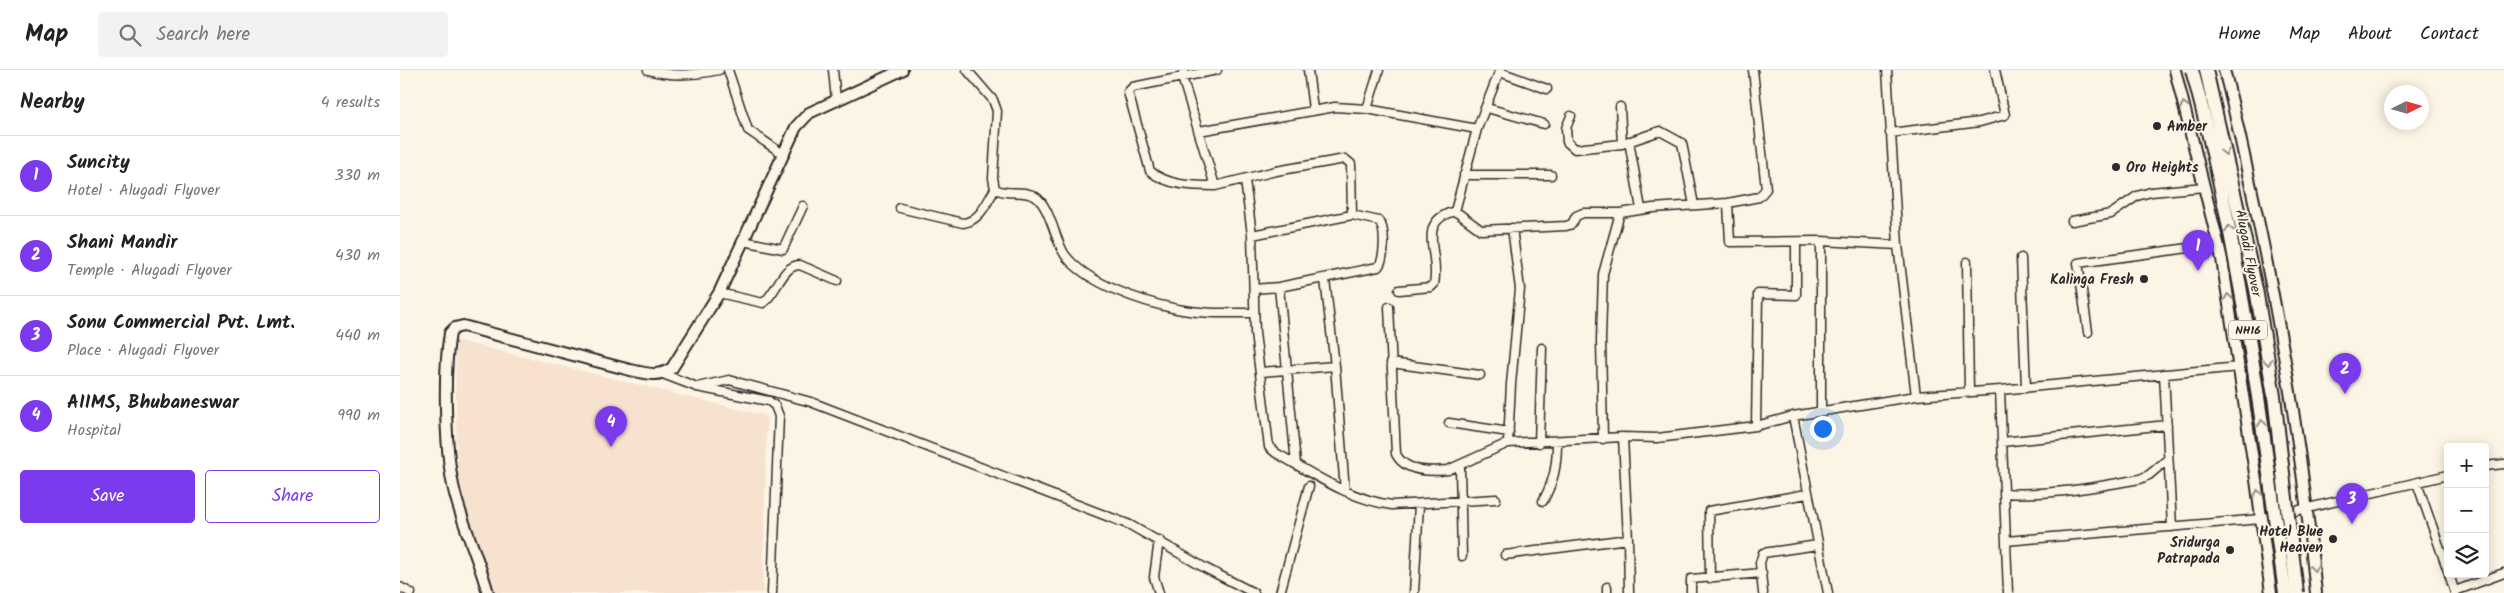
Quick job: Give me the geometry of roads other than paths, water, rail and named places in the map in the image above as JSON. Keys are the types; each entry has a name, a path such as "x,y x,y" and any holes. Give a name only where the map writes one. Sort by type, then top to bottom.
{"highway":[{"name":"Alugadi Flyover","path":"2192,70 2219,182 2243,299 2285,593"},
{"name":"Alugadi Flyover","path":"2206,70 2256,289 2274,396 2297,593"}],"street":[{"path":"648,70 660,74 698,75 720,70"},
{"path":"728,70 748,130 783,154"},
{"path":"833,70 836,100"},
{"path":"900,208 963,223 970,222 976,218 995,189 993,178 997,111 993,100 966,70"},
{"path":"1217,70 1183,74 1133,87 1128,92 1150,171 1168,181 1191,186 1215,186 1276,171 1345,159 1351,164 1352,216"},
{"path":"1308,70 1313,110"},
{"path":"1367,109 1379,70"},
{"path":"1455,211 1481,230 1566,226 1572,224 1579,214 1620,213 1641,209 1728,203 1759,197 1766,189 1753,70"},
{"path":"1887,70 1898,245 1916,396"},
{"path":"1890,133 1980,122 2005,116 1995,70"},
{"path":"2175,70 2218,244 2239,367 2271,593"},
{"path":"2224,70 2266,260 2308,509 2316,593"},
{"path":"663,374 672,368 719,293 783,154 803,117 898,71"},
{"path":"1455,211 1477,129 1487,108 1500,71 1548,89"},
{"path":"1183,74 1215,186"},
{"path":"1199,132 1335,107 1367,109 1477,129"},
{"path":"1620,107 1641,209"},
{"path":"1487,108 1544,124"},
{"path":"1571,116 1566,128 1567,142 1575,149 1626,143 1660,131 1682,143 1694,205"},
{"path":"1464,175 1551,175"},
{"path":"1244,180 1252,235 1254,313 1269,446 1296,464 1345,491 1376,503 1392,505 1496,499"},
{"path":"2072,221 2111,214 2137,196 2151,192 2204,187"},
{"path":"995,189 1001,192 1034,196 1040,201 1065,254 1076,266 1100,281 1132,296 1178,309 1254,313"},
{"path":"1728,203 1730,242 1821,241 1898,245"},
{"path":"743,241 778,250 782,249 804,206"},
{"path":"1399,290 1434,284 1432,228 1438,217 1455,211"},
{"path":"1603,439 1601,339 1603,274 1620,213"},
{"path":"1252,235 1352,216 1373,219 1382,224 1381,264 1378,267 1325,279 1279,287 1254,289"},
{"path":"1508,444 1511,384 1520,289 1512,228"},
{"path":"1821,241 1821,411"},
{"path":"1756,426 1758,294 1796,295 1796,242"},
{"path":"2088,332 2078,263 2218,244"},
{"path":"2021,258 2026,388"},
{"path":"1967,262 1969,392"},
{"path":"719,293 763,303 772,295 788,269 800,264 837,281"},
{"path":"1325,279 1336,366 1345,491"},
{"path":"1279,287 1296,464"},
{"path":"1389,307 1396,454 1400,462 1411,468 1438,471 1460,467 1508,444 1657,438 1756,426 1793,416 1916,396 2026,388 2239,367"},
{"path":"488,593 455,494 451,475 447,413 450,333 455,328 462,326 630,370 654,375 663,374 697,387 769,401 775,406 779,416 772,593"},
{"path":"1539,443 1542,348"},
{"path":"1391,363 1480,375"},
{"path":"1261,372 1336,366"},
{"path":"2164,374 2172,527"},
{"path":"697,387 729,380 811,402 1130,524 1205,568 1254,593"},
{"path":"2000,390 2008,593"},
{"path":"1793,416 1828,593"},
{"path":"1449,423 1509,432"},
{"path":"2002,442 2167,425"},
{"path":"1623,438 1630,593"},
{"path":"1543,502 1556,473 1557,442"},
{"path":"2004,493 2034,495 2069,492 2140,479 2149,475 2168,459"},
{"path":"2489,466 2504,464"},
{"path":"1460,467 1462,556"},
{"path":"2006,541 2262,519 2444,476"},
{"path":"2417,483 2444,561"},
{"path":"1280,593 1309,486"},
{"path":"1710,578 1709,510 1808,494"},
{"path":"1414,593 1419,504"},
{"path":"1505,555 1628,539"},
{"path":"1159,540 1154,577 1159,593"},
{"path":"1763,593 1760,557 1763,553 1818,545"},
{"path":"1691,593 1691,579 1762,573"},
{"path":"2450,578 2455,592 2504,573"},
{"path":"400,587 411,593"}],"place":[{"name":"Amber","path":"2157,126"},
{"name":"Oro Heights","path":"2116,167"},
{"name":"Suncity","path":"2198,271"},
{"name":"Kalinga Fresh","path":"2144,279"},
{"name":"Shani Mandir","path":"2345,394"},
{"name":"AIIMS, Bhubaneswar","path":"611,447"},
{"name":"Sonu Commercial Pvt. Lmt.","path":"2352,524"},
{"name":"Hotel Blue Heaven","path":"2333,539"},
{"name":"Sridurga Patrapada","path":"2230,550"}]}
